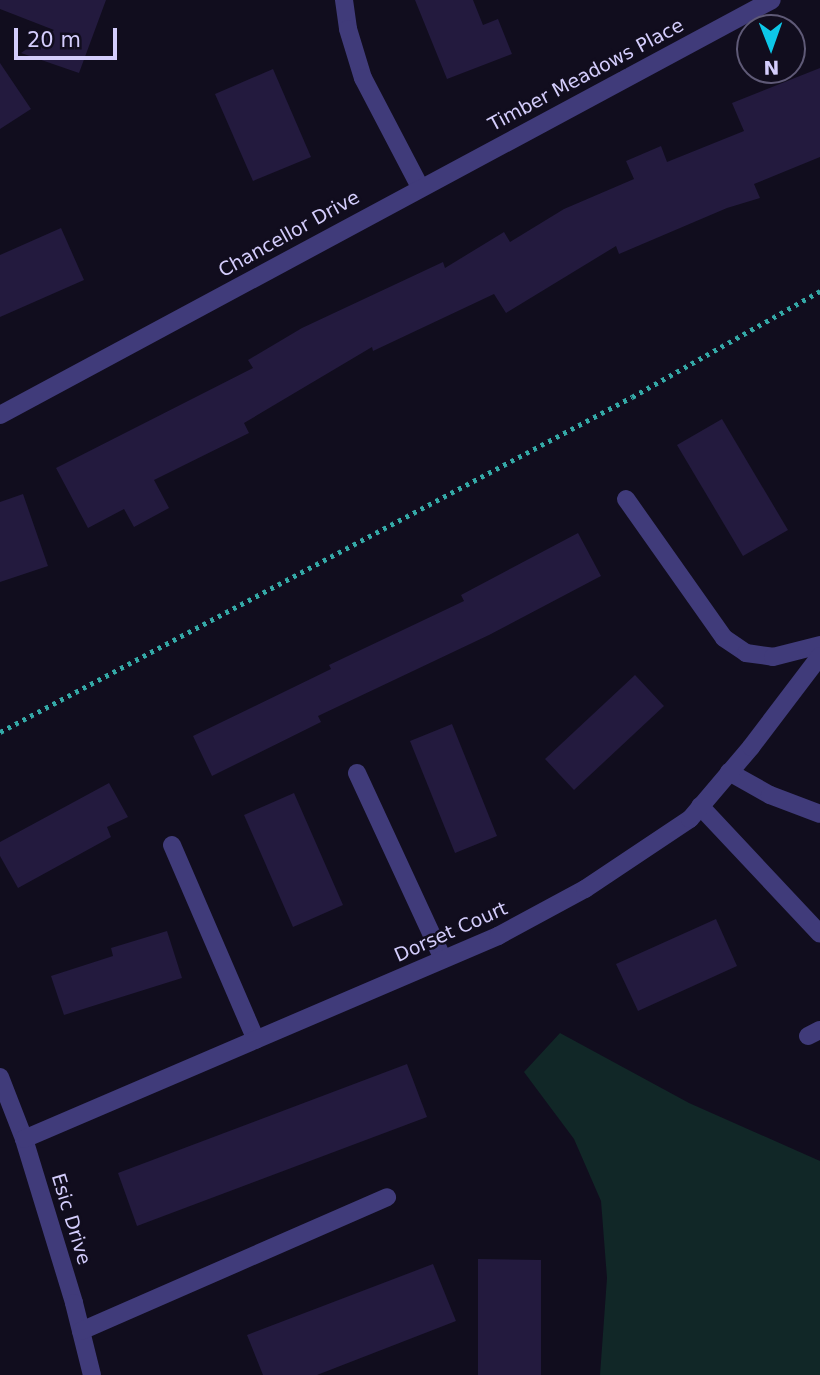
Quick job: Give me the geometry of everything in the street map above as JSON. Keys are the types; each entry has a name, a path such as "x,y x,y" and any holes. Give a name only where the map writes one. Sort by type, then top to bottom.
{"street":[{"path":"344,0 348,29 363,78 420,187"},
{"name":"Timber Meadows Place","path":"420,187 772,0"},
{"name":"Chancellor Drive","path":"0,415 420,187"},
{"path":"626,499 724,638 746,653 773,657 820,645"},
{"name":"Dorset Court","path":"24,1139 498,936 585,889 660,841 690,818 820,656"},
{"path":"729,772 770,795 820,814"},
{"path":"357,773 443,959"},
{"path":"700,806 820,934"},
{"path":"172,845 256,1040"},
{"name":"Esic Drive","path":"0,1077 24,1139 92,1375"},
{"path":"81,1331 387,1197"}],"path":[{"path":"0,732 632,397 820,291"}],"green space":[{"path":"560,1033 689,1103 820,1161 820,1375 600,1375 607,1278 601,1201 574,1139 524,1072"}],"building":[{"path":"0,0 106,0 79,73 21,53 54,30 0,9"},
{"path":"415,0 473,0 483,25 498,19 512,54 447,79"},
{"path":"0,63 31,109 0,129"},
{"path":"820,68 820,157 754,184 760,198 727,208 619,254 616,246 506,313 494,294 373,351 372,347 244,423 249,433 154,480 169,508 134,527 124,509 88,528 56,468 253,368 248,360 302,328 443,262 445,268 504,232 510,242 564,209 634,179 626,161 661,146 667,162 744,131 732,103 780,84 806,84 806,74"},
{"path":"273,69 311,157 253,181 215,94"},
{"path":"61,228 84,280 0,317 0,255"},
{"path":"722,419 788,530 743,556 677,445"},
{"path":"23,494 48,566 0,582 0,502"},
{"path":"578,533 601,576 489,635 318,716 321,722 212,776 193,736 331,669 329,665 464,601 461,595"},
{"path":"635,675 664,706 574,790 545,759"},
{"path":"452,724 497,836 455,853 410,741"},
{"path":"109,783 128,817 107,827 111,837 18,888 0,856 0,842"},
{"path":"294,793 343,905 293,927 244,815"},
{"path":"716,919 737,966 638,1011 616,964"},
{"path":"167,931 182,978 64,1015 51,976 113,956 111,948"},
{"path":"407,1064 427,1117 137,1226 118,1173"},
{"path":"478,1259 541,1260 541,1375 478,1375"},
{"path":"433,1264 456,1321 317,1375 263,1375 247,1335"}]}
